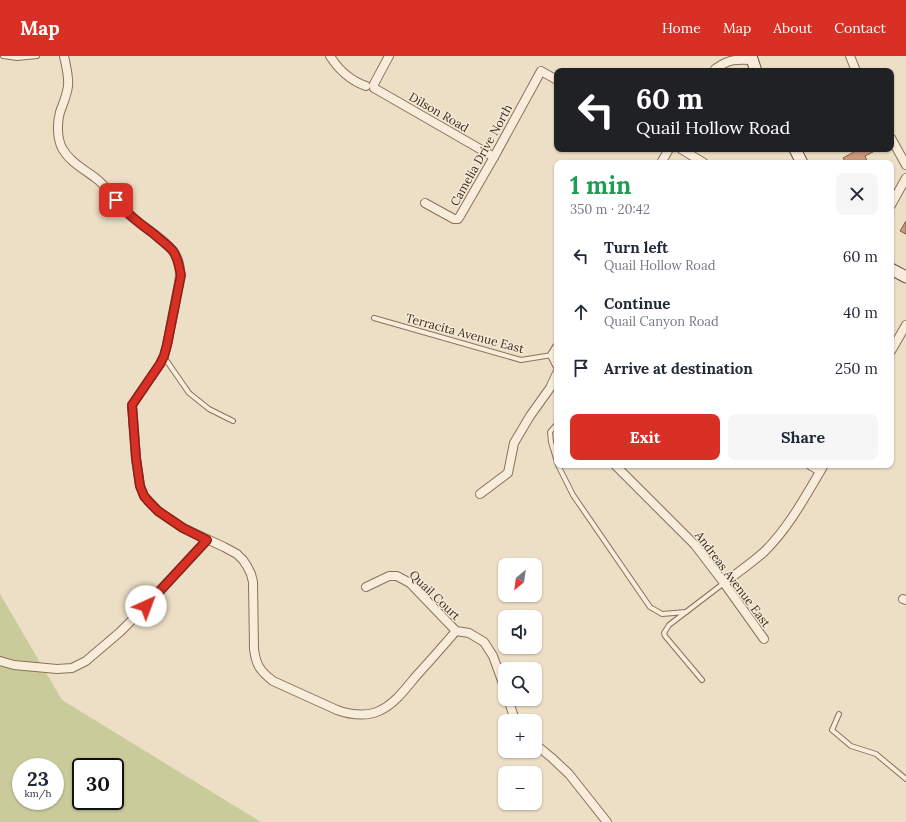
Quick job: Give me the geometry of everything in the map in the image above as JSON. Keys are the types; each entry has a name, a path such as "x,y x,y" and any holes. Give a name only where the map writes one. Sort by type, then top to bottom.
{"main road":[{"path":"894,271 906,277"}],"street":[{"path":"64,56 68,76 68,87 58,123 62,148 67,156 101,183 134,219 173,252 179,264 181,275 164,356 132,405 136,458 140,486 144,496 158,511 183,528 224,547 237,554 243,560 251,574 253,582 254,649 258,666 266,676 273,681 347,714 365,715 384,709 399,697 456,631"},
{"name":"Dilson Road","path":"330,56 334,63 357,83 378,91 494,157"},
{"path":"370,87 374,84 389,56"},
{"path":"715,68 722,56"},
{"path":"850,56 855,68"},
{"path":"717,68 724,63 737,59 753,62"},
{"name":"Camelia Drive North","path":"425,203 458,219 541,71 554,78"},
{"path":"894,143 906,165"},
{"path":"686,152 699,160"},
{"path":"894,200 905,180"},
{"path":"894,346 906,326"},
{"path":"554,351 552,355 554,359"},
{"path":"480,494 508,473 514,443 554,379"},
{"name":"Andreas Avenue East","path":"618,468 695,545 764,639"},
{"path":"724,583 765,550 784,529 799,508 822,468"},
{"path":"0,661 14,665 57,670 72,668 86,661 135,617 207,540"},
{"name":"Quail Court","path":"366,587 389,576 397,576 410,583 456,631 469,634 484,642 493,656 498,670"},
{"path":"542,750 568,774 607,822"}],"lane":[{"path":"3,56 17,58 37,56"},
{"name":"Terracita Avenue East","path":"374,318 521,360 552,355"},
{"path":"164,356 189,393 209,409 233,421"},
{"path":"554,427 550,432 554,452"},
{"path":"560,468 573,495 650,607 662,614 686,612"},
{"path":"702,680 664,633 669,625 724,583"},
{"path":"839,714 832,730 851,746 876,754 906,779"}],"green space":[{"path":"0,594 62,700 261,822 0,822"}],"building":[{"path":"854,152 873,152 865,156 867,160 844,160 843,158"},
{"path":"906,221 906,234 900,231"}],"route":[{"path":"116,200 134,219 173,252 177,258 181,275 164,356 132,405 136,458 140,486 144,496 158,511 183,528 207,540 146,606"}]}
